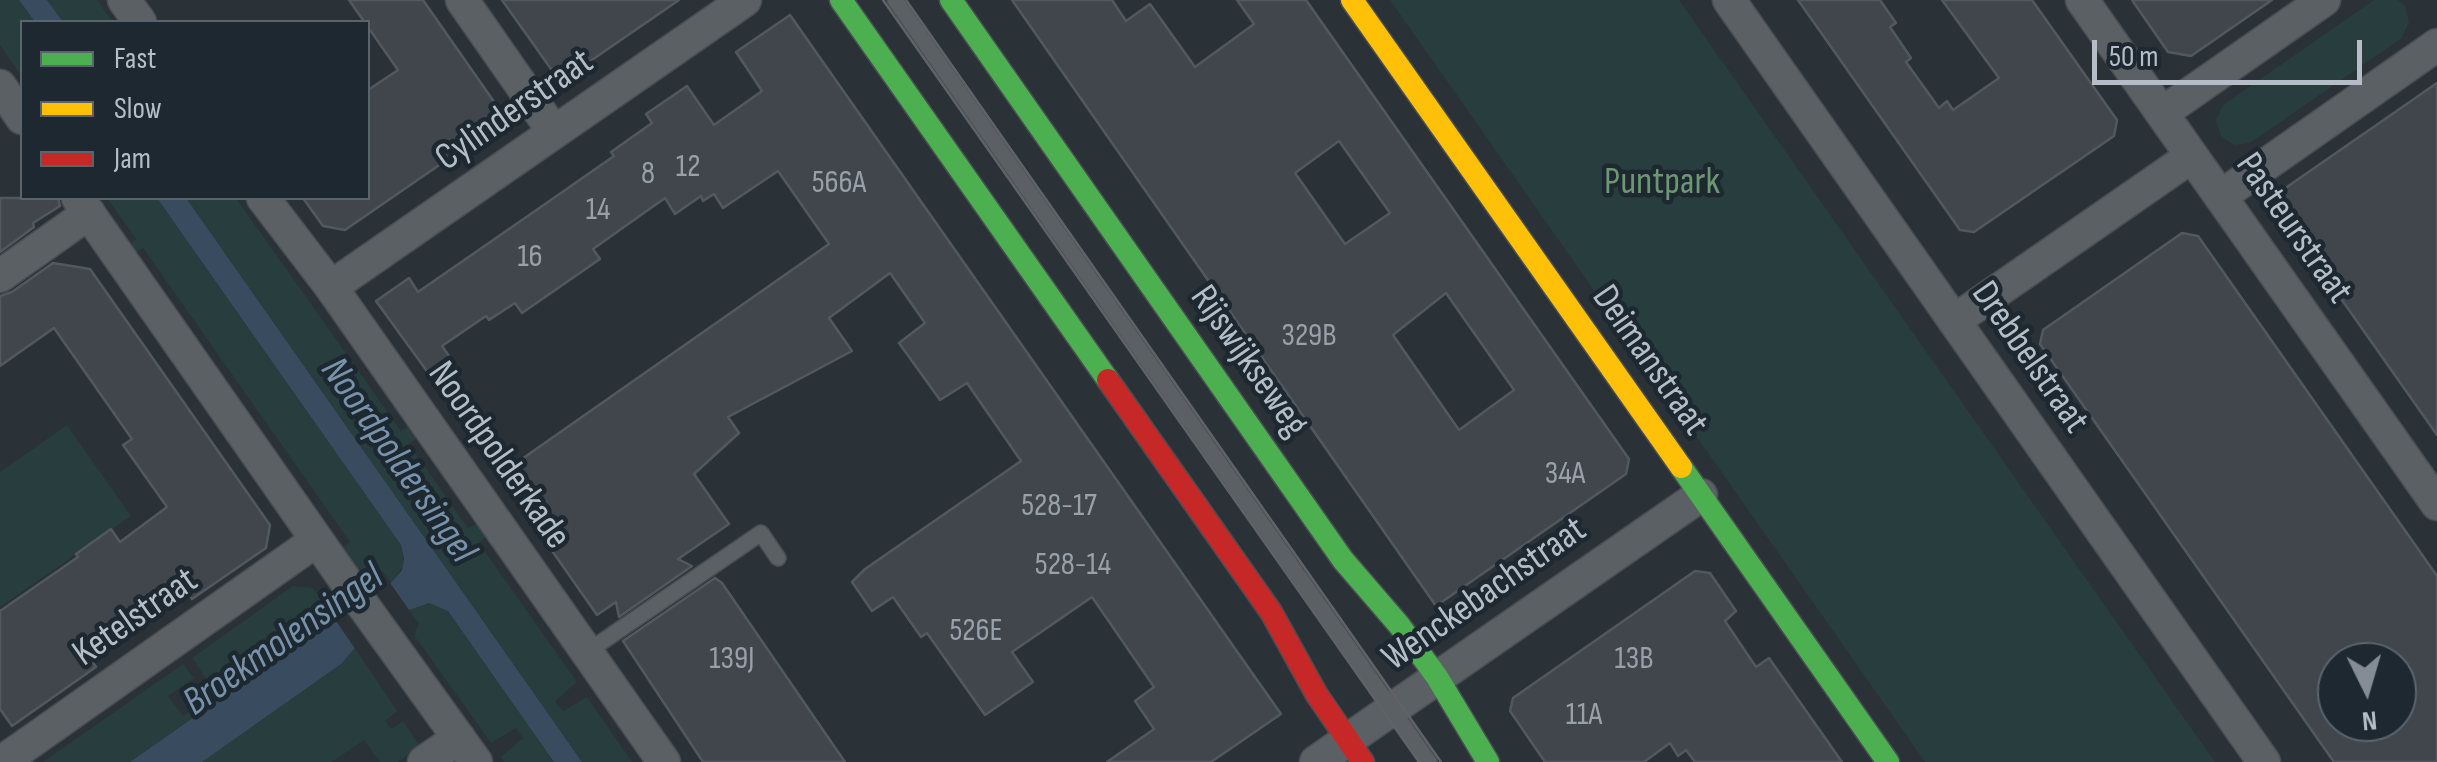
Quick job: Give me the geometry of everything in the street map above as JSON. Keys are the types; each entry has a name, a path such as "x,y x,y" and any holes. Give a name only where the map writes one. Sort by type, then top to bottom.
{"main road":[{"path":"841,0 1270,612 1317,695 1355,751"},
{"name":"Rijswijkseweg","path":"950,0 1342,560 1438,677 1488,762"},
{"name":"Deimanstraat","path":"1352,0 1888,762"}],"street":[{"path":"462,0 554,132"},
{"name":"Cylinderstraat","path":"331,287 745,0"},
{"name":"Drebbelstraat","path":"1729,0 2264,762"},
{"name":"Pasteurstraat","path":"2082,0 2437,504"},
{"path":"2162,113 2324,0"},
{"path":"2221,196 2437,45"},
{"path":"0,86 20,115"},
{"path":"1954,320 2192,156"},
{"name":"Noordpolderkade","path":"265,200 331,287 664,762"},
{"path":"0,276 84,205 468,750 424,762"},
{"name":"Wenckebachstraat","path":"1316,762 1355,751 1392,708 1701,495"},
{"name":"Ketelstraat","path":"2,762 317,540"}],"lane":[{"path":"895,0 1429,762"},
{"path":"587,652 761,533 778,558"}],"green space":[{"path":"0,0 19,0 34,20 20,20 20,74 0,45"},
{"path":"47,0 97,0 112,20 62,20"},
{"name":"Puntpark","path":"1390,0 1679,0 2215,762 1925,762"},
{"path":"2374,0 2398,0 2405,6 2409,22 2402,38 2250,143 2234,145 2221,136 2216,120 2223,105"},
{"path":"108,200 158,200 401,545 404,565 391,583 382,571 363,584 339,550 350,542 143,248 131,255 126,247 136,239"},
{"path":"187,200 237,200 401,431 410,425 419,437 409,444 468,528 477,523 486,537 479,543 577,682 555,701 563,711 587,697 632,762 582,762"},
{"path":"67,425 131,516 0,607 0,472"},
{"path":"293,586 313,588 337,622 320,629 130,762 43,762 183,664 194,678 168,696 183,716 209,699 216,693 192,658"},
{"path":"429,603 448,611 554,762 504,762 501,757 523,738 516,728 491,743 414,636 419,624 409,610"},
{"path":"355,648 397,711 385,721 392,729 403,721 420,746 398,762 380,762 364,740 332,762 202,762 341,664"}],"water":[{"path":"19,0 47,0 62,20 34,20"},
{"path":"158,200 187,200 582,762 554,762 448,611 429,603 409,610 355,648 341,664 202,762 130,762 390,584 402,570 401,545"}],"pier":[{"path":"388,580 412,614 358,653 334,618"}],"building":[{"path":"349,0 423,0 497,106 493,128 345,230 323,226 304,200 370,200 370,89 398,70 370,30 370,20 363,20"},
{"path":"502,0 679,0 573,73 551,69"},
{"path":"1012,0 1112,0 1126,21 1150,4 1195,67 1254,24 1237,0 1306,0 1629,459 1626,474 1436,606","holes":["1339,141 1390,213 1345,244 1295,173","1446,293 1514,390 1459,430 1393,335"]},
{"path":"1798,0 1880,0 1896,23 1890,27 1911,58 1906,62 1939,108 1947,101 1953,110 1999,78 1942,0 2032,0 2117,120 2114,136 1974,232 1960,230"},
{"path":"2132,0 2272,0 2191,56 2168,52"},
{"path":"790,15 1281,714 1211,762 1107,762 1154,729 1135,701 1154,687 1092,597 1012,652 1033,682 985,715 927,633 921,637 893,597 872,611 852,582 865,569 1021,461 967,383 940,400 899,343 925,323 890,273 829,318 852,351 728,417 739,433 694,474 729,524 678,559 692,566 619,617 616,602 597,615 499,475 829,244 778,171 723,208 714,194 703,201 701,196 675,214 665,198 593,249 600,259 522,313 515,303 489,320 486,316 442,346 451,359 429,374 376,301 409,278 418,292 614,156 611,152 652,123 646,114 687,86 714,125 762,91 736,52"},
{"path":"2437,83 2437,435 2280,212 2284,189"},
{"path":"0,198 58,200 60,206 0,252"},
{"path":"2182,233 2198,236 2437,576 2437,762 2334,762 2320,742 2417,742 2417,642 2317,642 2317,738 2040,344 2043,330"},
{"path":"53,263 90,269 270,525 266,548 192,599 180,582 83,648 96,667 12,726 0,709 0,611 111,529 120,542 167,507 123,445 132,439 54,328 0,366 0,296"},
{"path":"1695,571 1710,573 1736,611 1725,621 1756,667 1769,658 1842,762 1695,762 1686,750 1678,756 1670,743 1644,762 1545,762 1510,711 1513,698"},
{"path":"715,578 845,762 703,762 623,641"}],"tram line":[{"path":"883,0 1419,762"},
{"path":"906,0 1441,762"}],"traffic: fast":[{"path":"841,0 1108,380"},
{"path":"951,0 1343,560 1437,677 1488,762"},
{"path":"1681,467 1888,762"}],"traffic: slow":[{"path":"1352,0 1681,467"}],"traffic: jam":[{"path":"1108,380 1271,612 1317,695 1363,762"}],"water label":[{"name":"Noordpoldersingel","path":"397,461"},
{"name":"Broekmolensingel","path":"284,641"}]}
